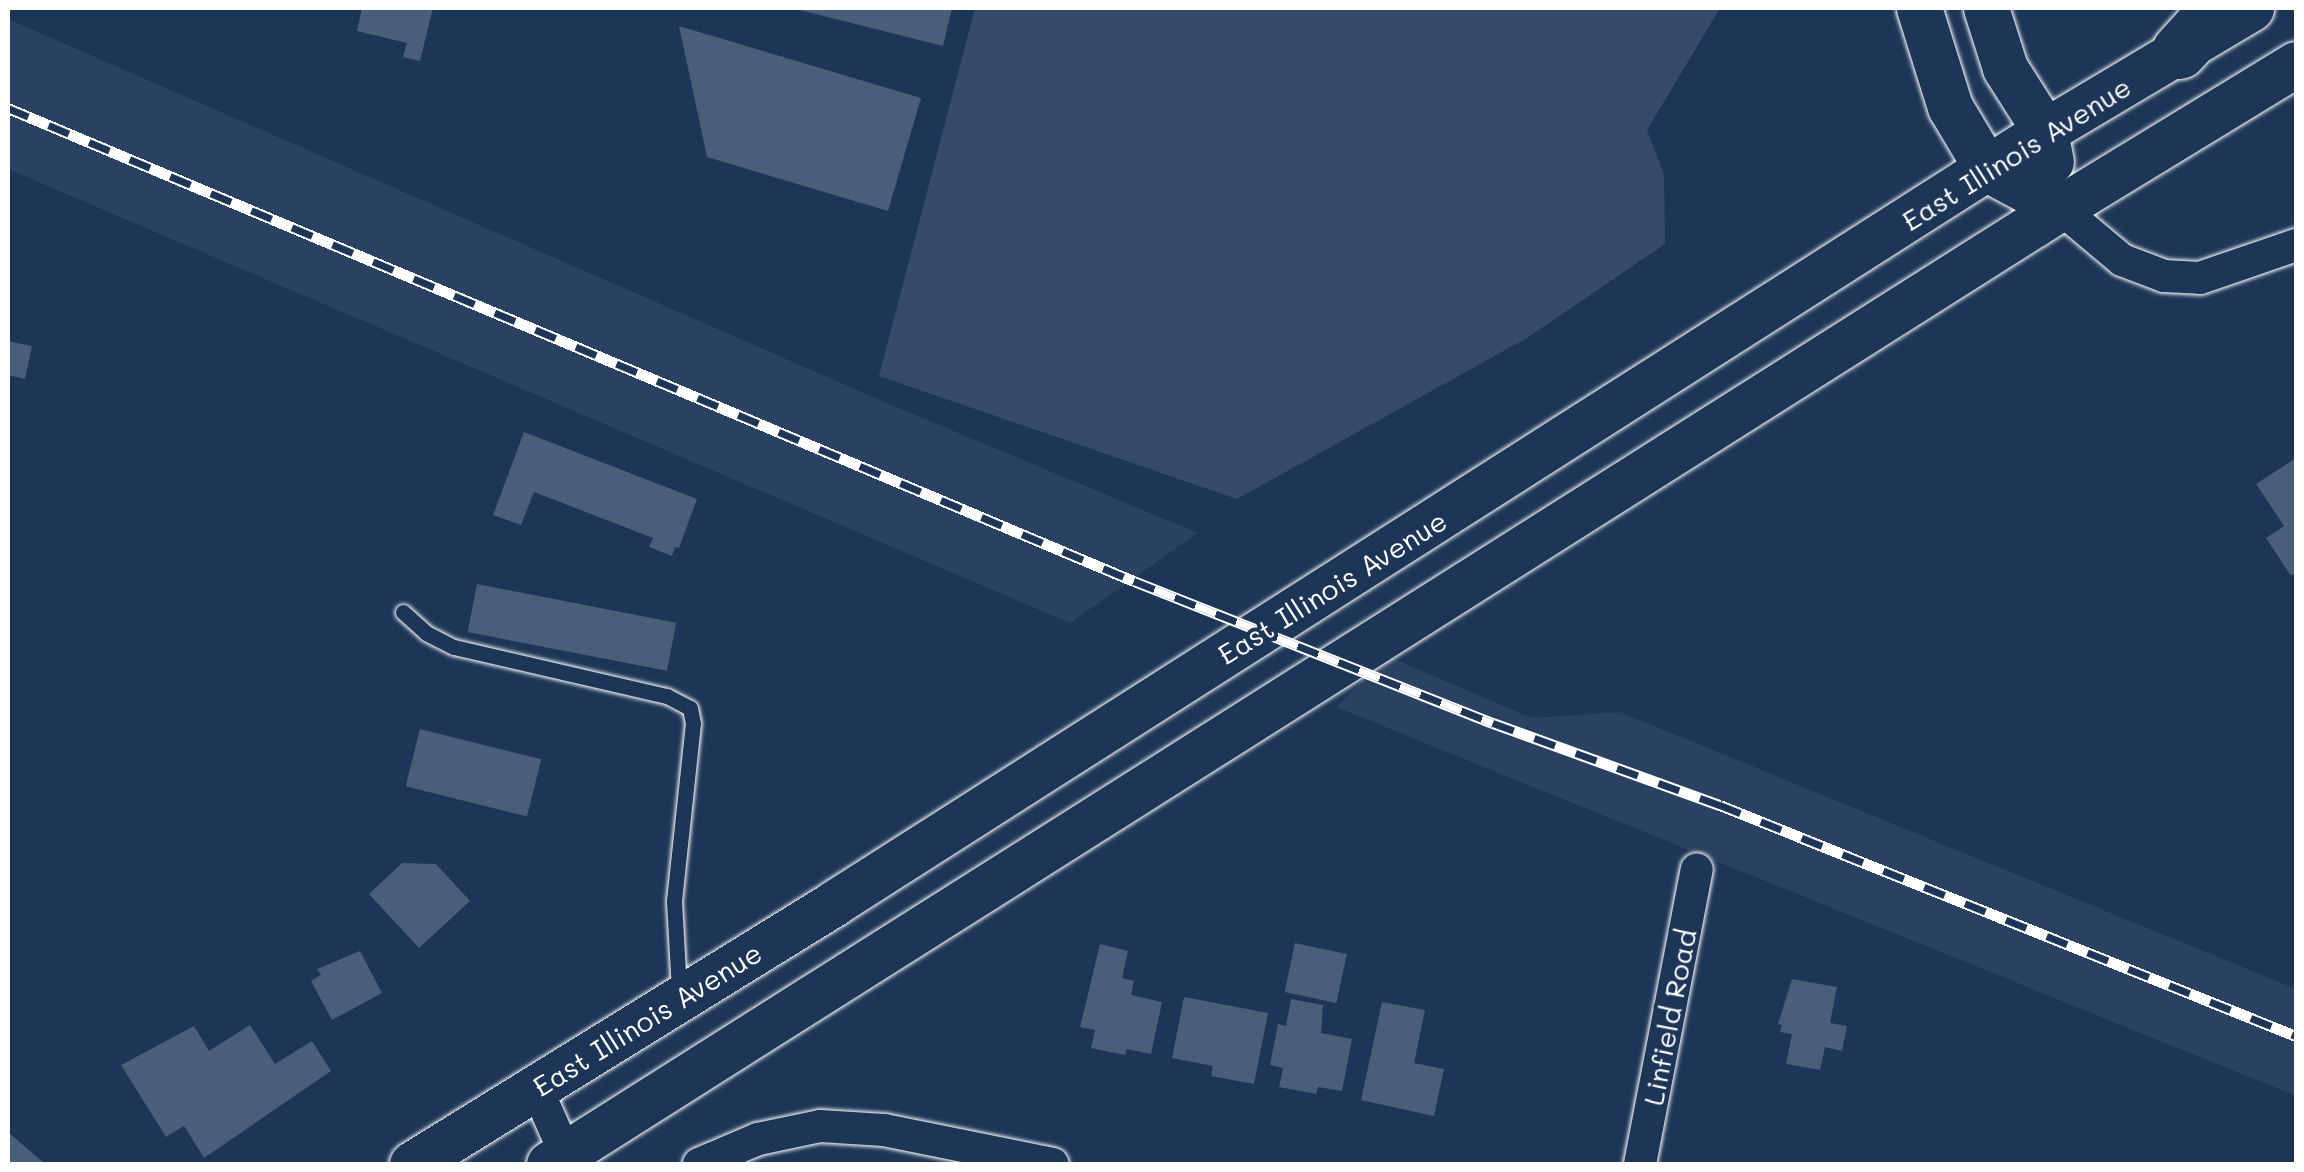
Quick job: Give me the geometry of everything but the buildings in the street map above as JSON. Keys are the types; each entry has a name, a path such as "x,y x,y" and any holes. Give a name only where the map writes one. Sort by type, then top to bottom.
{"highway":[{"path":"2178,51 2218,8"}],"main road":[{"path":"1918,8 1950,107 1987,169 2060,208"},
{"path":"1986,8 2005,68 2045,132 2060,208"},
{"name":"East Illinois Avenue","path":"412,1164 680,999 2045,132 2251,8"},
{"path":"562,1161 2060,208 2296,64"}],"street":[{"path":"2060,208 2122,260 2164,276 2200,278 2296,244"},
{"name":"Linfield Road","path":"1640,1164 1698,869"},
{"path":"536,1088 562,1161"},
{"path":"699,1164 758,1139 820,1126 884,1130 1053,1164"}],"lane":[{"path":"403,612 426,633 454,647 668,696 690,708 693,723 674,901 680,999"}],"shaded area":[{"path":"975,8 1720,8 1647,130 1664,175 1665,244 1527,338 1237,499 879,376"},
{"path":"8,19 889,404 1198,533 1070,623 8,169"},
{"path":"1387,656 1532,718 1620,712 2296,989 2296,1096 1336,707"}],"railway":[{"path":"8,108 1134,581 1493,723 1720,805 2296,1036"}]}
